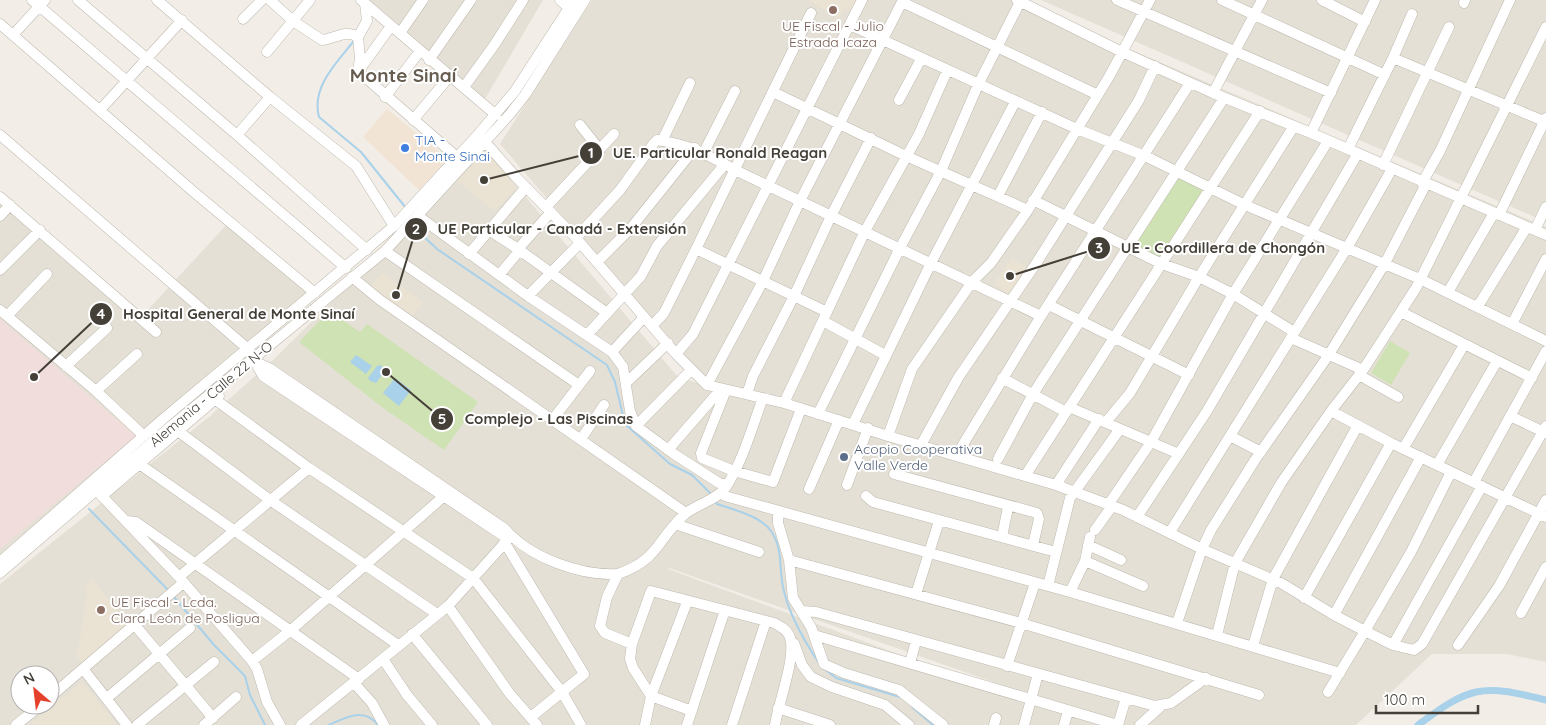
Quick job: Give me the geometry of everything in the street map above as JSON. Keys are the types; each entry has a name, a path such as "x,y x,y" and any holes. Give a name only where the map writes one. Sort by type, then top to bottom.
{"street":[{"path":"78,0 237,135 367,250"},
{"path":"157,0 270,97 356,166 396,224"},
{"path":"243,19 262,0"},
{"path":"270,0 293,20 322,40 344,34 353,34 358,37"},
{"path":"267,52 310,0"},
{"path":"358,71 423,0"},
{"path":"429,60 471,0"},
{"path":"464,87 495,44 523,0"},
{"path":"560,0 571,4"},
{"name":"Alemania - Calle 22 N-O","path":"0,573 100,494 174,428 354,279 385,251 485,142 525,95 585,0"},
{"path":"676,354 693,334 862,0"},
{"path":"1117,0 1331,93"},
{"path":"888,436 912,369 972,282 990,263 1028,210 1098,94 1150,0"},
{"path":"1222,0 1385,75"},
{"path":"1213,93 1262,0"},
{"path":"1322,0 1365,22"},
{"path":"1311,133 1375,0"},
{"path":"1178,623 1202,549 1261,452 1328,356 1384,265 1440,151 1510,0"},
{"path":"364,1 429,60 496,115"},
{"path":"358,71 360,58 358,37 367,21 364,1"},
{"path":"707,385 763,281 800,201 903,1 997,48 1098,94"},
{"path":"818,414 900,248 941,172 978,85 1020,1 1120,52 1546,235"},
{"path":"13,35 39,2 346,268"},
{"name":"Alemania - Calle 22 N-O","path":"0,562 144,436 396,224 496,115 515,91 571,4"},
{"path":"652,326 664,312 696,250 811,13"},
{"path":"1136,517 1179,454 1312,234 1353,151 1412,14"},
{"path":"100,110 182,20"},
{"path":"0,24 315,293"},
{"path":"850,25 1015,102 1145,156 1278,220 1420,279 1546,341"},
{"path":"1170,532 1347,248 1387,167 1448,27"},
{"path":"1217,635 1235,563 1281,483 1331,411 1361,373 1401,312 1461,199 1546,27"},
{"path":"385,97 420,51"},
{"path":"1393,58 1545,121 1497,214 1448,292"},
{"path":"899,100 921,59"},
{"path":"921,445 958,378 1011,300 1146,88 1155,66"},
{"path":"358,71 385,97 458,158"},
{"path":"784,403 865,231 937,97 947,71"},
{"path":"413,120 450,76"},
{"path":"662,141 690,83"},
{"path":"956,456 1002,378 1190,83"},
{"path":"597,262 631,228 699,150 735,91"},
{"path":"773,92 906,156 1028,210"},
{"path":"237,135 270,97"},
{"path":"998,459 1033,394 1224,98"},
{"path":"853,424 931,263 1015,102"},
{"path":"1025,476 1260,111"},
{"path":"998,196 1042,112"},
{"path":"580,125 600,150"},
{"path":"1056,485 1102,420 1123,403 1199,277 1294,126"},
{"path":"499,275 548,209 614,134"},
{"path":"0,135 248,349 256,361 262,376 502,536 511,536"},
{"path":"747,394 753,376 794,296 831,216 872,138"},
{"path":"528,296 620,190 657,140 699,150 736,170 1041,316"},
{"path":"1070,592 1085,561 1091,538 1151,442 1233,294 1328,141"},
{"path":"485,142 578,240 676,354 707,385 784,403 868,428 888,436 1056,485 1136,517 1273,580 1334,615 1393,645 1414,650 1422,644 1505,496 1545,430 1510,416"},
{"path":"587,335 641,276 657,246 725,164"},
{"path":"469,254 526,187"},
{"path":"0,197 156,332"},
{"path":"1033,200 1096,233 1162,264 1199,277 1233,294 1292,335 1361,373 1398,397"},
{"path":"0,216 10,205"},
{"path":"1478,306 1546,207"},
{"path":"417,217 528,296 612,352 623,367 630,411 636,426 668,450 719,483 724,489 725,496 1178,623 1340,673"},
{"path":"0,270 40,230"},
{"path":"489,230 519,249 607,313"},
{"path":"696,250 794,296 855,338 885,355"},
{"path":"385,251 579,385"},
{"path":"1512,324 1546,259"},
{"path":"48,274 4,313 96,391 144,436"},
{"path":"354,279 686,513"},
{"path":"1049,305 1189,375"},
{"path":"1401,312 1532,378"},
{"path":"612,352 644,316"},
{"path":"66,366 107,328"},
{"path":"626,382 668,343"},
{"path":"1403,449 1464,345"},
{"path":"1393,645 1478,484 1510,416 1546,351"},
{"path":"96,391 137,354"},
{"path":"256,361 506,529 511,536 553,560 588,571 618,574 633,569 652,556 686,513 724,489 734,471 763,398"},
{"path":"1437,465 1497,361"},
{"path":"636,426 691,370"},
{"path":"553,418 590,371"},
{"path":"1002,378 1067,410 1102,420 1179,454"},
{"path":"668,450 724,390"},
{"path":"724,390 701,455 706,461 773,482 801,409"},
{"path":"212,397 310,468 473,578 562,692 580,725"},
{"path":"581,438 604,406"},
{"path":"1331,411 1403,449 1505,496 1542,516"},
{"path":"809,489 839,420"},
{"path":"1253,646 1273,580 1358,425"},
{"path":"174,428 270,500 437,614"},
{"path":"847,485 868,428"},
{"path":"1048,586 1066,510 1073,493 1120,429"},
{"path":"1230,436 1261,452"},
{"path":"1304,598 1391,443"},
{"path":"1334,615 1421,457"},
{"path":"136,462 398,645"},
{"path":"60,690 134,624 233,530 310,468"},
{"path":"1328,692 1411,552 1452,472"},
{"path":"894,474 1039,514 1033,545"},
{"path":"100,494 181,580 252,661 257,669 267,702 280,725"},
{"path":"866,496 873,502 1056,552"},
{"path":"252,661 291,630 443,497"},
{"path":"1458,645 1499,586 1542,516 1546,500"},
{"path":"1002,537 1008,506"},
{"path":"778,511 778,523 789,560 793,598 814,635 817,650 824,664 844,673 899,690 942,725"},
{"path":"127,521 136,522 197,563 291,630 356,681 372,703 384,725"},
{"path":"916,594 939,521"},
{"path":"676,524 759,552"},
{"path":"301,725 448,606 511,536"},
{"path":"1091,538 1121,560"},
{"path":"448,606 510,694 534,721 562,692 583,677 583,672 508,548 503,544"},
{"path":"789,560 1021,624 1206,678 1259,696"},
{"path":"1085,561 1115,572 1143,586"},
{"path":"1521,613 1546,567"},
{"path":"618,574 607,597 600,626 605,633 632,644"},
{"path":"1007,666 1035,583"},
{"path":"692,710 651,696 633,668 630,659 632,644 651,591 779,625 789,636 806,672 811,678 885,705 898,721 909,725"},
{"path":"645,725 651,696 687,602"},
{"path":"687,725 725,610"},
{"path":"801,611 816,612 1160,707"},
{"path":"732,725 766,621"},
{"path":"134,624 186,686 208,722 236,698"},
{"path":"107,698 190,628"},
{"path":"412,634 487,725"},
{"path":"814,635 1118,725 1126,698"},
{"path":"774,725 790,660 789,636"},
{"path":"910,663 916,641"},
{"path":"383,658 407,695 432,725"},
{"path":"137,725 214,662"},
{"path":"84,670 127,725"},
{"path":"1024,725 1038,674"},
{"path":"1140,725 1160,707 1171,703 1206,678"},
{"path":"778,708 830,725"},
{"path":"1064,725 1068,711"},
{"path":"16,725 28,715"}],"shaded area":[{"path":"364,0 543,0 482,104"},
{"path":"592,0 1014,0 1546,227 1546,662 1507,654 1432,654 1356,725 0,725 0,584 209,417 272,361 486,150 678,377 745,398 707,384 500,144","holes":["669,568 1056,704 958,676"]},
{"name":"UE Fiscal - Julio Estrada Icaza","path":"808,0 856,0 850,11 844,9 839,19"},
{"path":"1041,0 1546,0 1546,222"},
{"name":"TIA - Monte Sinai","path":"387,109 448,159 419,190 363,137"},
{"path":"486,152 517,188 494,211 457,181"},
{"path":"0,192 144,314 229,222 315,293 0,561"},
{"path":"1012,258 1027,267 1008,294 994,284"},
{"path":"382,273 423,302 411,318 369,288"},
{"path":"0,319 136,436 0,549"},
{"name":"UE Fiscal - Lcda. Clara León de Posligua","path":"92,579 129,624 84,664 77,658 87,596 85,587"},
{"path":"82,682 117,725 29,725 41,715 60,715 60,700"}],"green space":[{"path":"1177,176 1207,190 1162,261 1133,247"},
{"path":"329,311 360,332 367,324 478,402 444,450 383,408 299,342"},
{"path":"1390,341 1410,353 1391,385 1371,373"}],"water":[{"path":"356,355 372,366 366,374 350,362"},
{"path":"381,365 385,371 376,383 370,381 368,378 377,366"},
{"path":"395,378 411,390 399,406 383,393"}],"waterway":[{"path":"353,42 333,67 322,86 317,106 319,117 361,152 406,208"},
{"path":"414,223 421,234 437,249 607,365 615,382 625,424 670,464 692,475 711,494"},
{"path":"715,500 717,504 754,517 771,531 777,544 785,597 803,637 819,663"},
{"path":"89,509 169,591"},
{"path":"174,597 214,645 245,676 250,695 265,725"},
{"path":"822,667 836,678 900,697"},
{"path":"1418,725 1452,701 1476,692 1502,691 1546,700"},
{"path":"912,707 933,725"},
{"path":"329,725 355,715 367,716 378,725"}],"place":[{"name":"UE Fiscal - Julio Estrada Icaza","path":"833,10"},
{"name":"TIA - Monte Sinai","path":"405,148"},
{"name":"UE. Particular Ronald Reagan","path":"484,180"},
{"name":"UE - Coordillera de Chongón","path":"1010,276"},
{"name":"UE Particular - Canadá - Extensión","path":"396,295"},
{"name":"Complejo - Las Piscinas","path":"386,372"},
{"name":"Hospital General de Monte Sinaí","path":"34,377"},
{"name":"Acopio Cooperativa Valle Verde","path":"844,457"},
{"name":"UE Fiscal - Lcda. Clara León de Posligua","path":"101,610"}],"district":[{"name":"Monte Sinaí","path":"403,75"}]}
